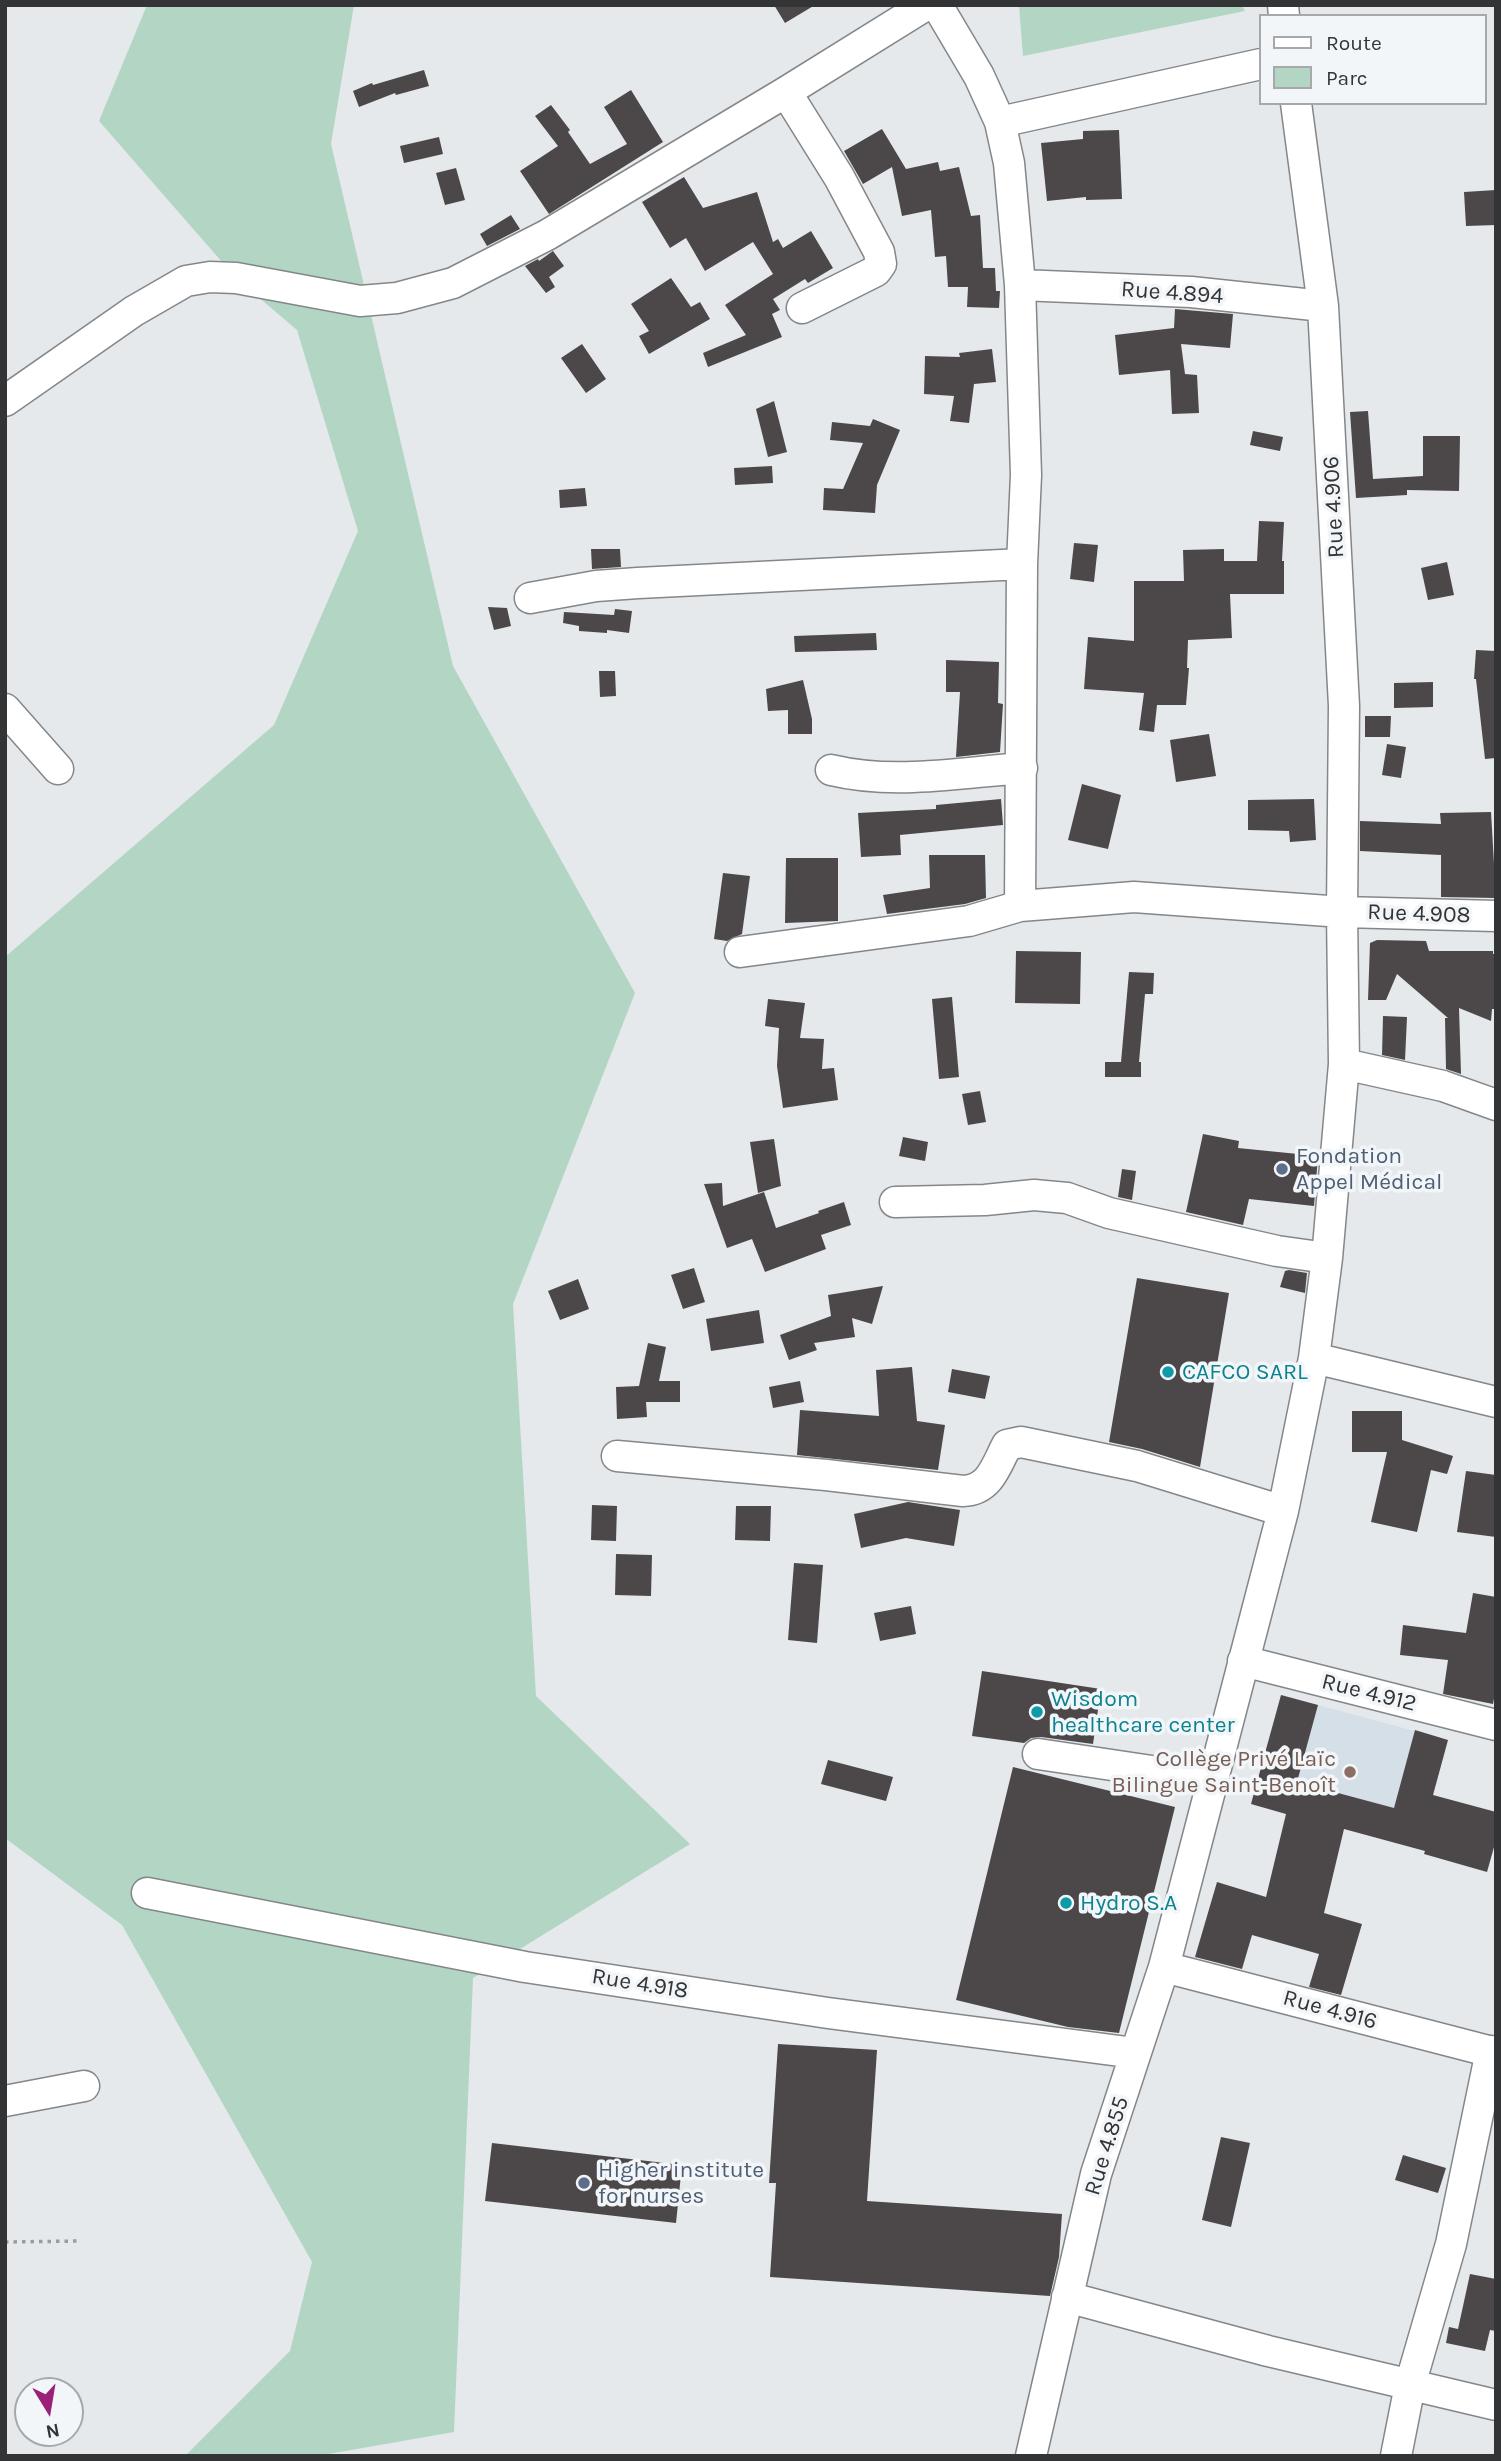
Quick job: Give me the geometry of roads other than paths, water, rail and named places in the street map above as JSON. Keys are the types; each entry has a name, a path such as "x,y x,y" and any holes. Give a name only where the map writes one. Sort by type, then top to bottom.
{"street":[{"path":"5,401 134,311 186,281 210,277 236,278 360,301 397,298 453,283 547,235 926,5"},
{"path":"937,5 979,76 1000,122 1009,163 1020,285 1026,475 1022,564 1020,906"},
{"path":"1000,122 1260,65"},
{"path":"786,92 839,177 879,252 881,264 876,271 802,308"},
{"name":"Rue 4.906","path":"1296,105 1323,306 1344,706 1344,1064 1327,1258 1314,1358"},
{"name":"Rue 4.894","path":"1020,285 1191,292 1323,306"},
{"path":"530,598 606,585 1022,564"},
{"path":"5,709 58,769"},
{"path":"831,770 858,777 895,778 1021,768"},
{"name":"Rue 4.908","path":"740,952 969,920 1020,906 1134,897 1342,912 1496,916"},
{"path":"1344,1064 1443,1086 1496,1105"},
{"path":"895,1202 985,1200 1034,1195 1068,1198 1109,1213 1277,1251 1327,1258"},
{"path":"1314,1358 1496,1402"},
{"name":"Rue 4.855","path":"1031,2456 1096,2174 1164,1966 1283,1511 1314,1358"},
{"path":"617,1456 838,1476 964,1492 976,1491 985,1485 1007,1445 1021,1442 1137,1466 1283,1511"},
{"name":"Rue 4.912","path":"1243,1661 1496,1725"},
{"path":"1038,1754 1212,1780"},
{"name":"Rue 4.918","path":"148,1893 525,1967 828,2013 1135,2053"},
{"name":"Rue 4.916","path":"1164,1966 1493,2052"},
{"path":"1396,2456 1410,2385 1451,2244 1493,2052"},
{"path":"5,2101 84,2086"},
{"path":"1068,2297 1268,2351 1496,2405"}],"place":[{"name":"Fondation Appel Médical","path":"1282,1169"},
{"name":"CAFCO SARL","path":"1168,1372"},
{"name":"Wisdom healthcare center","path":"1037,1712"},
{"name":"Collège Privé Laïc Bilingue Saint-Benoît","path":"1350,1772"},
{"name":"Hydro S.A","path":"1066,1903"},
{"name":"Higher institute for nurses","path":"584,2183"}]}
